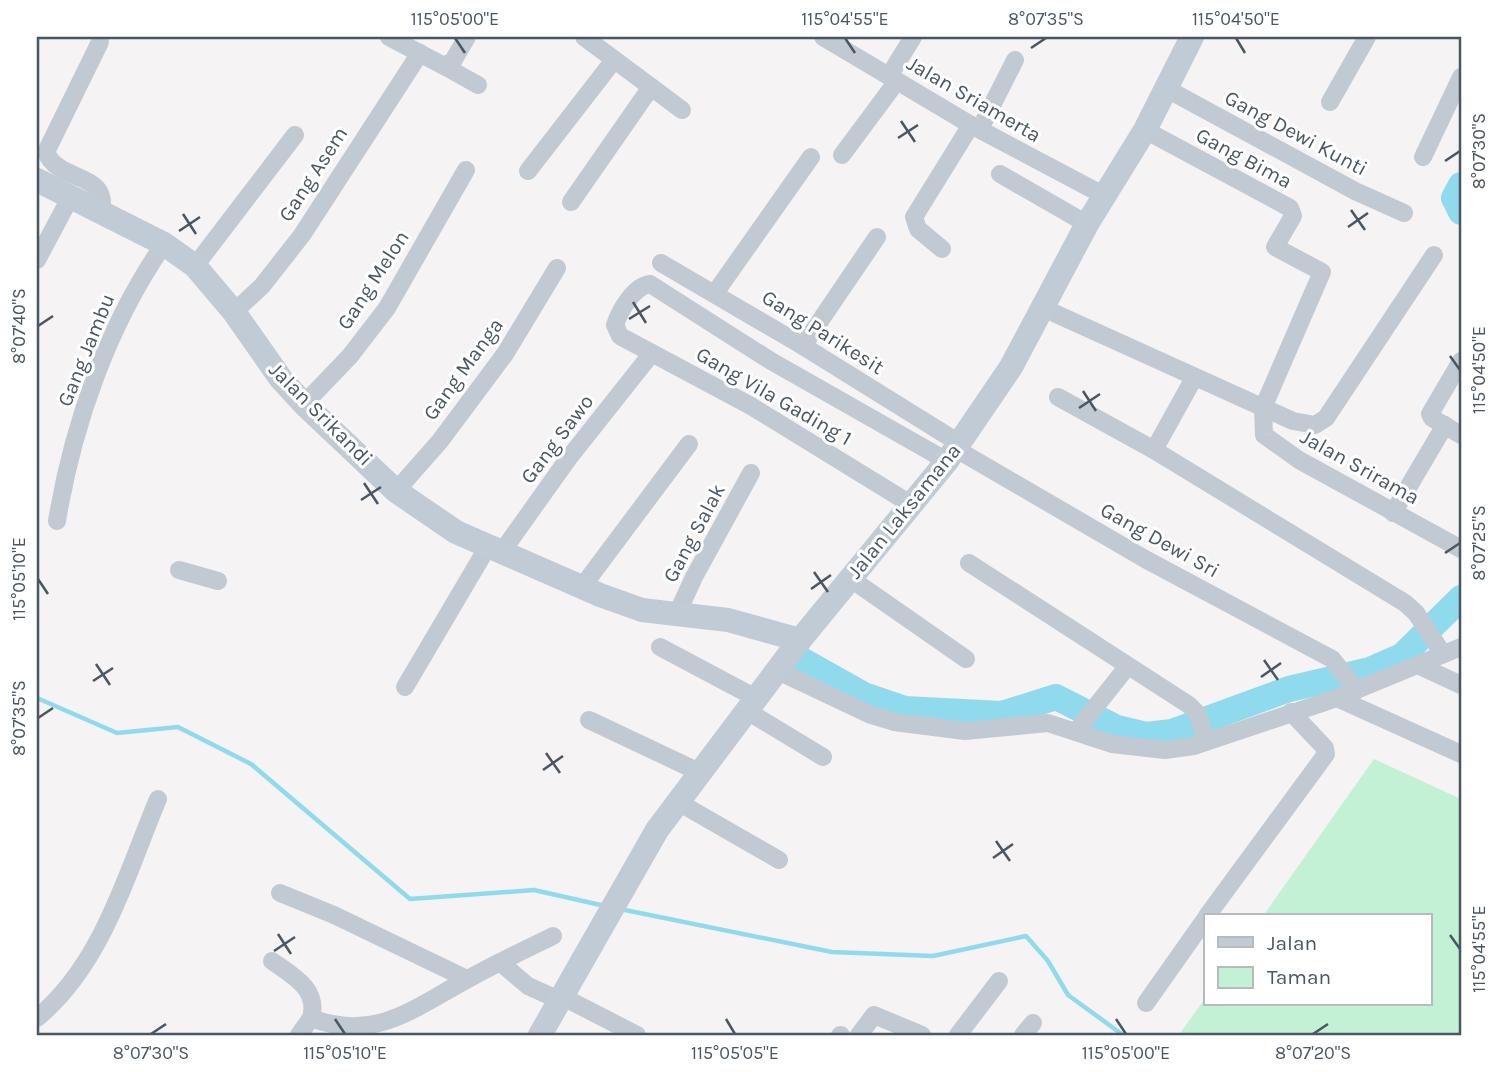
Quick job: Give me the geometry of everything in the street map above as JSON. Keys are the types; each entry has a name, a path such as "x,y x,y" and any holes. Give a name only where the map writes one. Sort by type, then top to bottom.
{"main road":[{"name":"Jalan Laksamana","path":"540,1035 587,955 622,886 699,772 776,670 954,451 1011,367 1087,223 1145,130 1192,37"},
{"name":"Jalan Srikandi","path":"37,180 164,244 195,266 234,312 281,379 304,404 396,491 426,514 494,551 642,610 728,620 800,640"}],"street":[{"path":"389,37 478,85"},
{"path":"444,66 453,61 467,37"},
{"path":"584,37 682,110"},
{"name":"Jalan Sriamerta","path":"823,37 975,127 1105,196"},
{"path":"842,155 893,78 913,37"},
{"path":"1330,102 1367,37"},
{"path":"100,42 46,152 54,164 99,188 104,199 101,213"},
{"name":"Gang Asem","path":"234,312 257,293 302,235 420,53"},
{"path":"528,171 614,60"},
{"path":"942,250 918,229 914,218 975,127 1015,60"},
{"path":"1423,157 1461,77"},
{"path":"571,202 651,87"},
{"name":"Gang Dewi Kunti","path":"1167,89 1355,191 1405,213"},
{"name":"Gang Bima","path":"1145,130 1290,208 1293,216 1275,247 1319,268 1322,272 1264,408"},
{"path":"195,266 295,135"},
{"path":"715,293 811,157"},
{"name":"Gang Melon","path":"304,404 350,356 387,308 466,170"},
{"path":"1000,174 1087,223"},
{"path":"37,260 71,196"},
{"path":"803,346 877,237"},
{"name":"Gang Jambu","path":"57,521 68,464 109,344 125,307 164,244"},
{"name":"Jalan Srirama","path":"1043,308 1293,421 1315,425 1326,418 1434,255"},
{"name":"Gang Parikesit","path":"661,263 803,346 954,451"},
{"name":"Gang Manga","path":"396,491 440,441 505,354 557,268"},
{"name":"Gang Vila Gading 1","path":"912,505 762,412 620,336 614,328 628,302 642,286 650,284 771,361 954,451"},
{"name":"Gang Sawo","path":"405,687 494,551 652,353"},
{"path":"1461,361 1430,414 1461,435"},
{"path":"1154,450 1195,378"},
{"path":"1058,397 1154,450 1405,603 1439,648"},
{"name":"Jalan Srirama","path":"1264,408 1262,429 1270,441 1393,513 1461,549"},
{"path":"1393,513 1445,425"},
{"path":"582,587 689,444"},
{"name":"Gang Dewi Sri","path":"954,451 1145,559 1289,634 1332,659 1351,680"},
{"name":"Gang Salak","path":"677,614 694,577 751,473"},
{"path":"969,563 1189,705 1202,727"},
{"path":"178,570 218,581"},
{"path":"851,579 965,659"},
{"path":"660,647 751,705 823,757"},
{"path":"1084,718 1112,744 1152,750 1183,748 1202,727 1291,712 1336,698 1351,680 1420,666 1439,648 1461,647"},
{"path":"1420,666 1461,685"},
{"path":"776,670 871,715 894,722 965,731 1084,718 1127,667"},
{"path":"1336,698 1461,754"},
{"path":"1208,914 1326,754 1325,748 1291,712"},
{"path":"589,720 699,772"},
{"path":"37,1018 68,989 88,960 158,799"},
{"path":"678,802 779,860"},
{"path":"280,893 334,915 467,979"},
{"path":"1146,1003 1204,920"},
{"path":"311,1018 342,1027 382,1023 409,1014 467,979 553,936"},
{"path":"272,961 311,995 314,1006 311,1018 299,1035"},
{"path":"501,963 528,986 560,998 637,1035"},
{"path":"958,1035 999,981"},
{"path":"859,1035 874,1015 922,1035"}],"green space":[{"path":"1374,759 1461,799 1461,1035 1179,1035 1204,1000 1204,1006 1432,1006 1432,914 1264,914"}],"waterway":[{"path":"1461,185 1454,198 1461,212"},
{"path":"800,659 864,695 905,709 1002,714 1056,697 1117,728 1146,735 1172,732 1289,689 1370,670 1402,656 1461,598"},
{"path":"37,698 117,733 178,727 251,764 410,899 534,890 605,906"},
{"path":"620,909 832,952 933,956 1026,936 1048,961 1068,995 1123,1035"}]}
